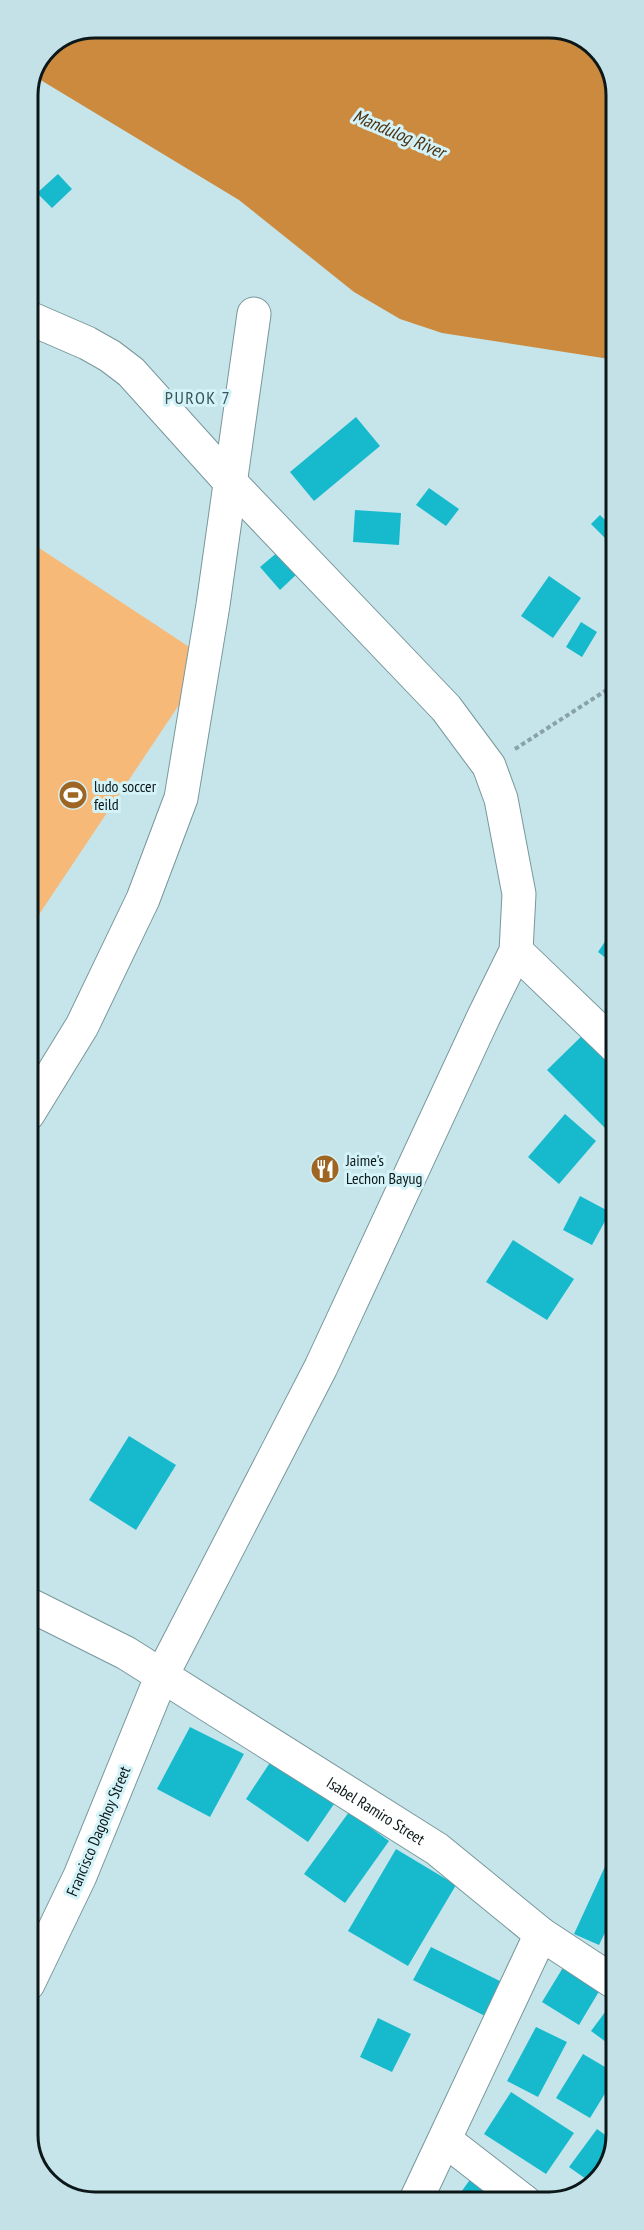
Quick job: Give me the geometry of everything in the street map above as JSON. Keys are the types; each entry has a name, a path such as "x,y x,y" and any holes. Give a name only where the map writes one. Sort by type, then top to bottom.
{"street":[{"path":"38,1098 82,1026 133,921 181,798 213,605 254,314"},
{"path":"38,322 102,351 131,372 231,483 446,708 489,766 501,799 519,894 516,951 606,1037"},
{"name":"Francisco Dagohoy Street","path":"38,1963 80,1876 162,1675 321,1367 516,951"},
{"name":"Isabel Ramiro Street","path":"38,1609 126,1653 437,1849 541,1934 606,1977"},
{"path":"420,2192 541,1934"},
{"path":"445,2140 512,2192"}],"path":[{"path":"489,766 606,690"}],"shaded area":[{"name":"ludo soccer feild","path":"38,547 209,660 38,916"}],"water":[{"name":"Mandulog River","path":"94,38 553,38 571,42 592,57 599,66 605,83 606,358 442,333 400,319 354,292 239,200 40,80 47,63 63,47 83,39"}],"building":[{"path":"58,174 72,189 52,208 38,192"},
{"path":"356,417 380,446 314,501 290,472"},
{"path":"429,488 459,509 446,526 416,505"},
{"path":"355,510 401,513 399,545 353,542"},
{"path":"600,515 606,521 606,539 591,524"},
{"path":"279,551 298,573 280,590 260,567"},
{"path":"549,576 581,598 553,638 521,616"},
{"path":"581,622 597,632 582,657 566,647"},
{"path":"606,940 606,958 598,952"},
{"path":"590,1028 606,1044 606,1129 547,1070"},
{"path":"565,1114 596,1141 559,1184 528,1157"},
{"path":"580,1196 606,1210 606,1219 592,1245 563,1230"},
{"path":"513,1240 574,1279 547,1320 486,1282"},
{"path":"129,1436 176,1465 136,1530 89,1500"},
{"path":"190,1727 244,1754 210,1817 157,1789"},
{"path":"271,1761 334,1804 308,1842 246,1799"},
{"path":"349,1812 389,1841 345,1903 304,1874"},
{"path":"396,1849 456,1885 408,1966 348,1931"},
{"path":"606,1864 606,1931 599,1945 574,1934"},
{"path":"431,1947 510,1986 493,2020 413,1980"},
{"path":"567,1961 604,1983 579,2025 542,2002"},
{"path":"606,2011 606,2042 591,2031"},
{"path":"378,2018 411,2034 392,2072 360,2057"},
{"path":"536,2027 567,2042 538,2097 507,2081"},
{"path":"583,2054 606,2068 606,2092 590,2118 556,2098"},
{"path":"511,2092 574,2133 546,2174 484,2134"},
{"path":"597,2129 606,2136 599,2164 586,2179 569,2167"},
{"path":"474,2174 499,2192 461,2192"}],"place":[{"name":"ludo soccer feild","path":"73,795"},
{"name":"Jaime's Lechon Bayug","path":"325,1169"}],"district":[{"name":"PUROK 7","path":"198,398"}]}
